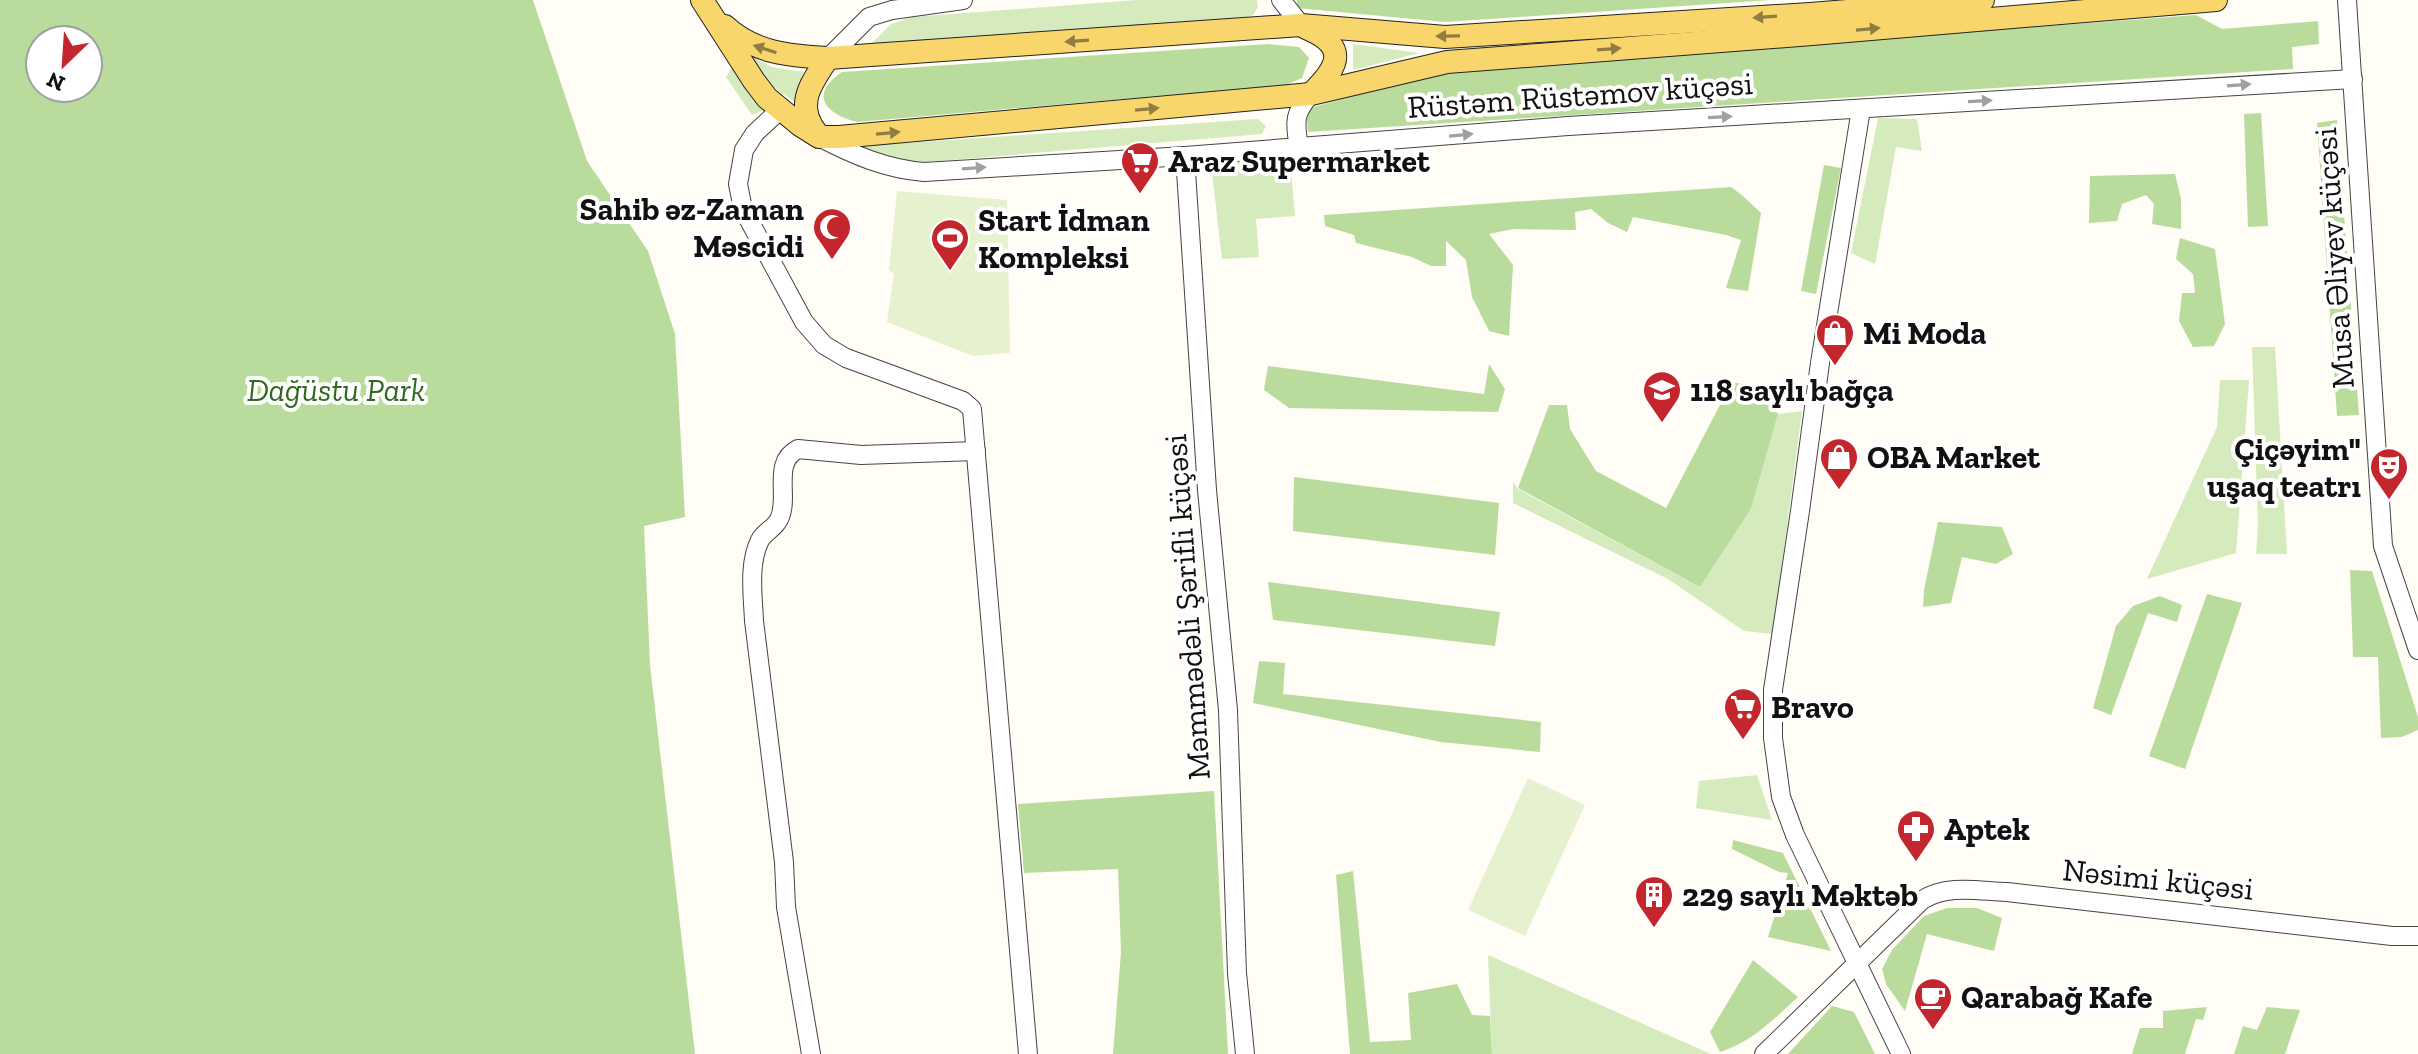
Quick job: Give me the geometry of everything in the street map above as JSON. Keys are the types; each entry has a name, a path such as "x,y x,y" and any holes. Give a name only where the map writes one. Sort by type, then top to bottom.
{"main road":[{"name":"Rüstəm Rüstəmov küçəsi","path":"708,7 733,34 746,43 791,57 828,58 1301,25 1445,37 1983,0"},
{"name":"Rüstəm Rüstəmov küçəsi","path":"774,104 819,137 863,136 1311,94 1447,62 2216,0"},
{"path":"708,7 754,81 774,104"},
{"path":"1301,25 1329,40 1336,52 1330,75 1311,94"},
{"path":"819,137 808,123 806,100 828,58"}],"street":[{"path":"828,58 867,8 892,10 963,0"},
{"path":"1281,0 1301,25"},
{"name":"Musa Əliyev küçəsi","path":"2347,0 2383,546 2418,650"},
{"name":"Rüstəm Rüstəmov küçəsi","path":"819,137 888,167 924,172 1299,148 1568,126 2353,79"},
{"path":"1299,148 1295,117 1311,94"},
{"path":"774,104 744,150 738,184 743,209 804,322 824,345 846,358 963,401 972,409 1028,1054"},
{"path":"1861,109 1820,363 1772,715 1781,797 1795,835 1901,1054"},
{"name":"Məmmədəli Şərifli küçəsi","path":"1185,156 1207,490 1228,710 1237,973 1245,1054"},
{"path":"811,1054 786,907 784,862 754,621 752,581 757,546 763,535 779,522 784,463 789,454 798,449 861,455 976,451"},
{"name":"Nəsimi küçəsi","path":"1764,1054 1922,900 1947,889 2007,892 2392,936 2418,936"}],"green space":[{"name":"Dağüstu Park","path":"0,0 533,0 587,161 648,251 675,334 685,517 644,526 650,665 695,1054 0,1054"},
{"path":"1137,0 1257,0 1258,7 1253,15 1245,18 869,46 891,24 912,17"},
{"path":"1297,0 1771,0 1445,22 1297,8"},
{"path":"2196,15 2222,29 2318,21 2319,44 2292,47 2293,69 1308,132 1306,109 1445,71"},
{"path":"1268,44 1299,47 1309,58 1302,78 1286,85 857,122 830,109 824,96 832,80 842,72"},
{"path":"1353,44 1419,53 1353,70"},
{"path":"744,52 772,67 803,72 795,102 773,87"},
{"path":"732,67 764,110 752,115 726,77"},
{"path":"2261,113 2268,226 2248,227 2244,114"},
{"path":"1878,118 1917,119 1922,151 1896,147 1875,264 1851,253"},
{"path":"1258,119 1266,126 1262,134 903,164 862,146"},
{"path":"2337,120 2359,415 2337,416 2317,123"},
{"path":"1290,158 1295,216 1256,219 1259,257 1222,259 1211,164"},
{"path":"1824,165 1841,168 1816,294 1801,291"},
{"path":"2175,174 2181,199 2181,229 2152,224 2154,204 2146,195 2122,204 2117,221 2089,223 2090,176"},
{"path":"1731,187 1761,213 1748,291 1726,288 1741,240 1726,235 1633,217 1627,232 1608,223 1591,209 1575,212 1576,230 1513,229 1489,234 1513,265 1509,336 1489,331 1472,297 1466,260 1446,241 1446,266 1431,266 1412,257 1356,243 1354,235 1325,226 1324,215"},
{"name":"Start İdman Kompleksi","path":"897,191 1007,200 1010,353 973,356 887,322 894,274 889,270"},
{"path":"2180,238 2215,249 2225,324 2214,346 2193,347 2179,321 2182,293 2195,293 2193,274 2176,259"},
{"path":"2252,347 2275,347 2287,554 2256,554 2258,526"},
{"path":"1489,364 1505,389 1498,412 1289,408 1264,390 1268,366 1484,394"},
{"path":"2220,380 2249,380 2236,553 2147,579 2217,427"},
{"path":"1732,382 1755,387 1778,414 1751,509 1700,587 1518,488 1549,405 1567,405 1570,429 1596,471 1666,508"},
{"path":"1802,411 1773,634 1744,631 1668,579 1513,503 1513,482 1518,489 1700,587 1751,509 1778,414"},
{"path":"1294,477 1499,503 1495,555 1293,531"},
{"path":"1938,522 2002,527 2013,554 1996,564 1962,557 1951,603 1923,607 1924,590"},
{"path":"2350,570 2372,571 2418,717 2418,730 2402,737 2381,738 2378,657 2353,657"},
{"path":"1268,582 1500,612 1495,646 1273,620"},
{"path":"2207,594 2242,603 2185,769 2149,756"},
{"path":"2160,596 2182,605 2177,622 2148,613 2111,715 2093,708 2116,626 2133,606"},
{"path":"1259,661 1285,663 1283,694 1541,722 1540,752 1441,742 1253,703"},
{"path":"1757,775 1772,820 1696,808 1699,781"},
{"path":"1528,778 1585,805 1525,936 1468,910"},
{"path":"1214,791 1228,1054 1113,1054 1121,952 1118,869 1024,873 1018,804"},
{"path":"1733,840 1783,853 1831,951 1768,937 1788,873 1779,872 1732,849"},
{"path":"1353,871 1370,1042 1411,1040 1408,993 1457,984 1472,1015 1490,1016 1492,1054 1350,1054 1336,875"},
{"path":"1947,908 1977,908 2002,918 1994,951 1927,934 1905,1011 1886,984 1882,969 1892,950 1924,916"},
{"path":"1488,955 1711,1054 1492,1054"},
{"path":"1753,960 1798,997 1752,1036 1720,1052 1710,1032"},
{"path":"1832,1006 1854,1012 1875,1054 1788,1054"},
{"path":"2207,1007 2203,1020 2196,1019 2185,1054 2132,1054 2140,1028 2163,1028 2163,1011"},
{"path":"2267,1007 2300,1010 2285,1054 2234,1054 2243,1026 2257,1030"}],"place":[{"name":"Araz Supermarket","path":"1140,195"},
{"name":"Sahib əz-Zaman Məscidi","path":"832,261"},
{"name":"Start İdman Kompleksi","path":"950,272"},
{"name":"Mi Moda","path":"1835,367"},
{"name":"118 saylı bağça","path":"1662,424"},
{"name":"OBA Market","path":"1839,491"},
{"name":"Çiçəyim\" uşaq teatrı","path":"2389,501"},
{"name":"Bravo","path":"1743,741"},
{"name":"Aptek","path":"1916,863"},
{"name":"229 saylı Məktəb","path":"1654,929"},
{"name":"Qarabağ Kafe","path":"1933,1031"}]}
